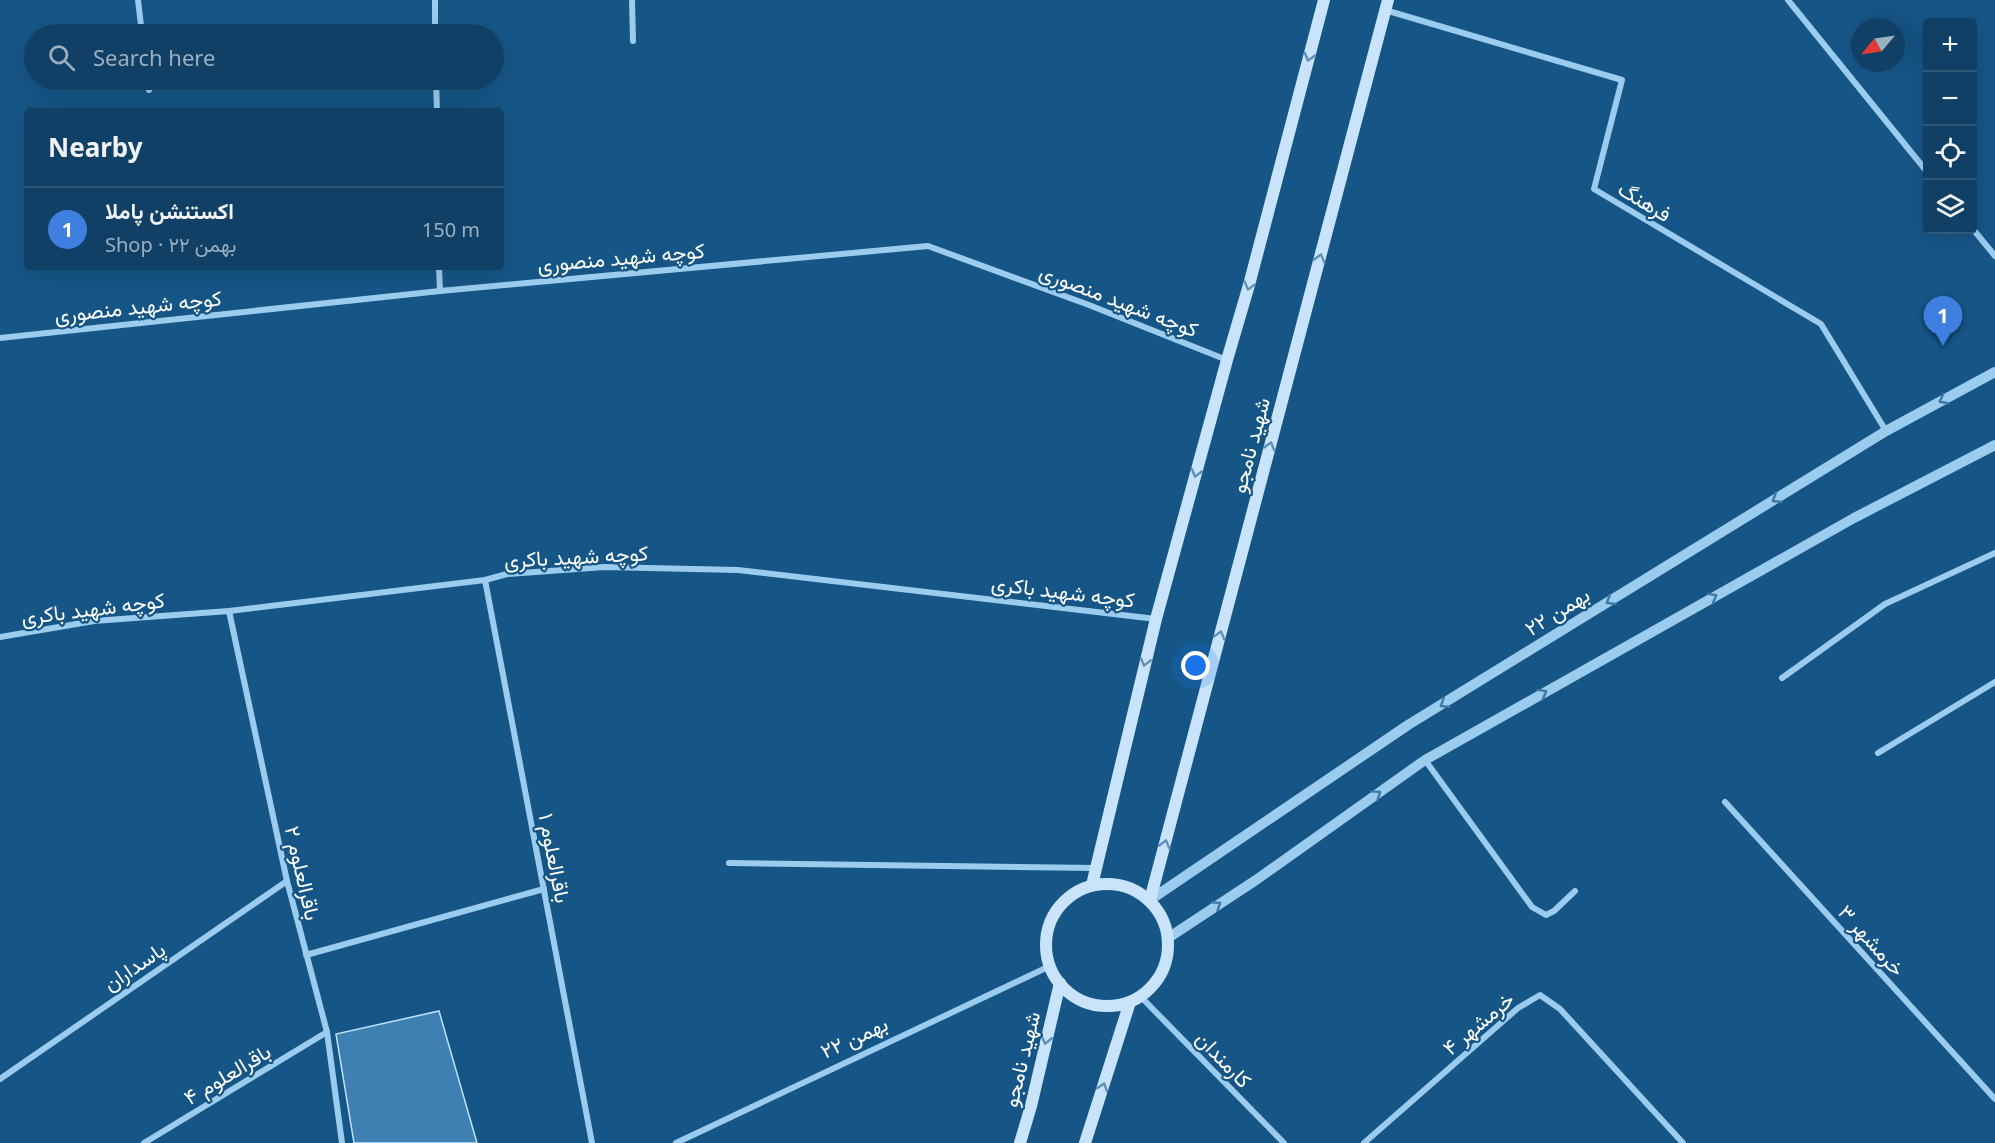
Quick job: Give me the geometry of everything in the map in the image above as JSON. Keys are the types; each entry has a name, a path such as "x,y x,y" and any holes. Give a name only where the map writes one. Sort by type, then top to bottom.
{"main road":[{"path":"1092,885 1156,619 1249,285 1324,0"},
{"name":"شهید نامجو","path":"1150,900 1386,5"},
{"path":"1113,883 1133,888 1150,900 1162,918 1168,938 1167,959 1153,988 1136,1000 1111,1006 1092,1004 1074,996 1060,983 1050,966 1046,947 1048,926 1058,908 1073,893 1092,885 1113,883"},
{"name":"شهید نامجو","path":"1020,1143 1060,983"},
{"path":"1085,1143 1136,1000"}],"street":[{"path":"138,0 141,24"},
{"path":"435,0 435,24"},
{"path":"632,0 633,41"},
{"path":"1788,0 1923,166"},
{"name":"فرهنگ","path":"1386,5 1622,80 1594,189 1821,324 1886,431"},
{"path":"436,90 437,108"},
{"path":"1977,234 1995,256"},
{"name":"کوچه شهید منصوری","path":"0,338 440,291 928,246 1089,305 1227,360"},
{"path":"440,270 440,291"},
{"name":"۲۲ بهمن","path":"1150,900 1408,725 1886,431 1995,372"},
{"path":"1168,938 1256,880 1425,760 1854,518 1995,445"},
{"path":"1782,678 1885,604 1995,553"},
{"name":"کوچه شهید باکری","path":"0,637 94,621 229,611 485,580 507,574 604,567 738,570 1156,619"},
{"name":"باقرالعلوم ۱","path":"485,580 592,1143"},
{"name":"باقرالعلوم ۲","path":"229,611 287,881 327,1032 342,1143"},
{"path":"1878,753 1995,682"},
{"path":"1425,760 1532,907 1546,915 1554,911 1575,891"},
{"name":"خرمشهر ۳","path":"1725,802 1995,1099"},
{"path":"729,862 1096,868"},
{"name":"پاسداران","path":"0,1079 287,881"},
{"path":"306,954 544,890"},
{"name":"۲۲ بهمن","path":"676,1143 1050,966"},
{"name":"خرمشهر ۴","path":"1364,1143 1518,1008 1540,995 1560,1009 1683,1143"},
{"name":"کارمندان","path":"1136,1000 1284,1143"},
{"name":"باقرالعلوم ۴","path":"144,1143 327,1032"}],"building":[{"path":"439,1011 477,1143 354,1143 336,1034"}],"place":[{"name":"اکستنشن پاملا","path":"1943,346"}]}
